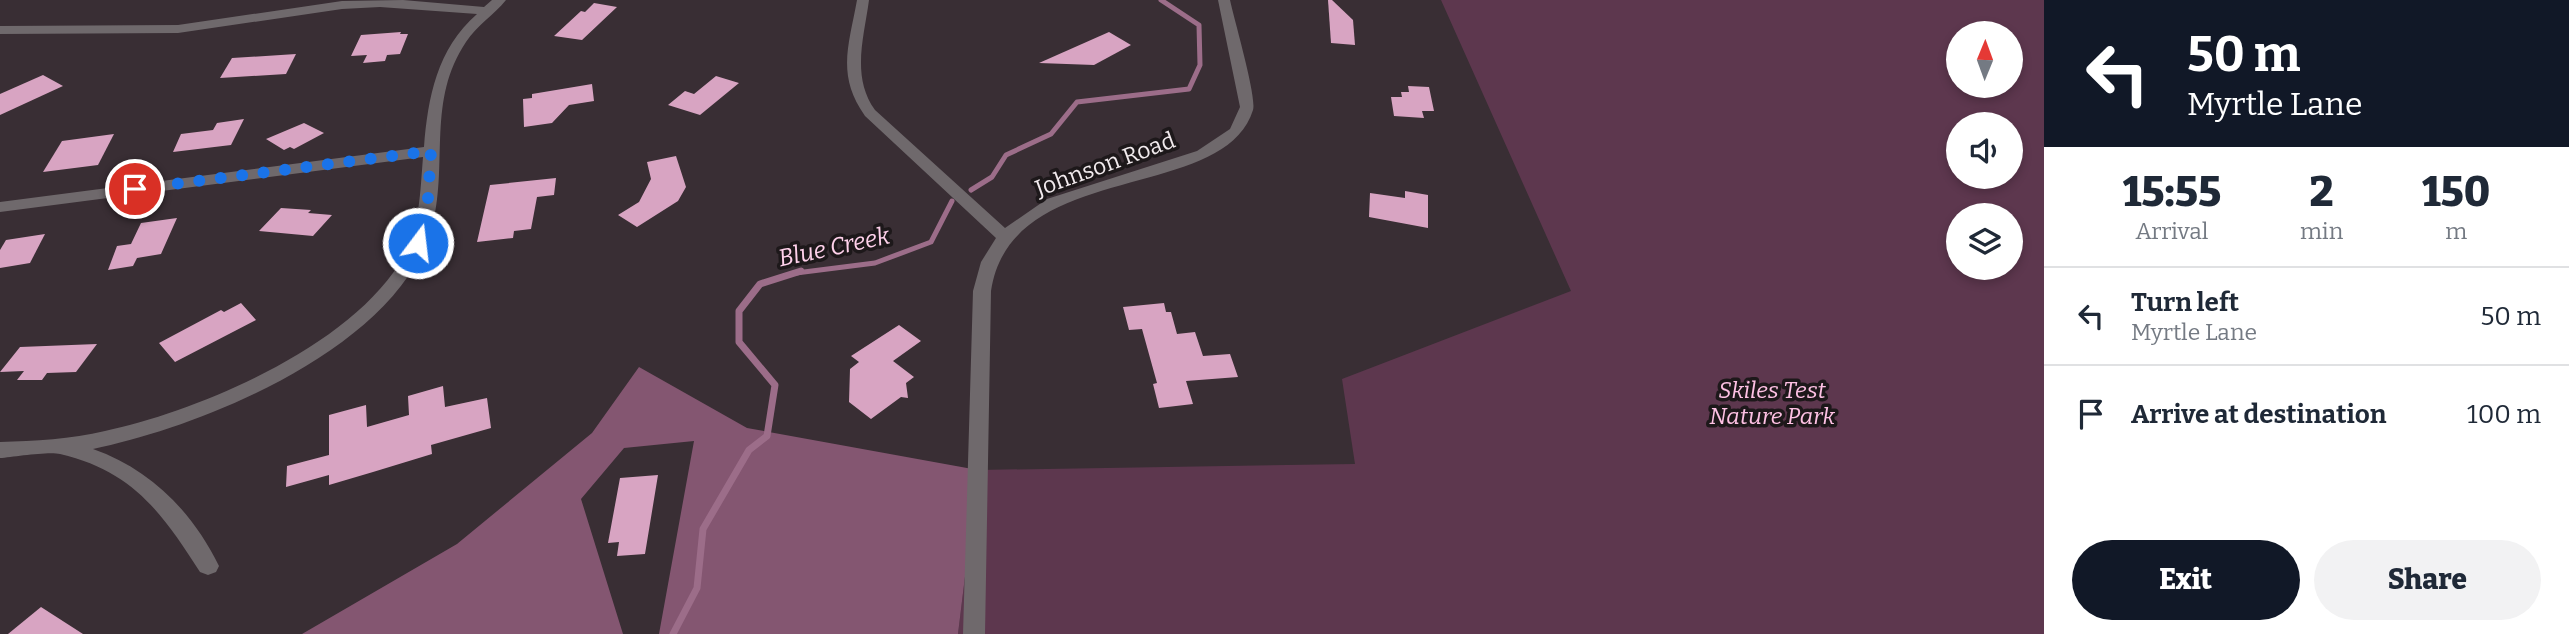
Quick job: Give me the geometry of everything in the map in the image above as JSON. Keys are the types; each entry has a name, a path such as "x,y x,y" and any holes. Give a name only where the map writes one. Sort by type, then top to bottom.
{"street":[{"path":"863,0 852,76 857,97 870,113 1005,237"},
{"name":"Johnson Road","path":"974,634 983,285 991,257 1005,237 1026,217 1053,203 1202,153 1216,147 1236,131 1247,107 1224,0"},
{"path":"0,30 178,29 342,5 380,3 494,6"},
{"path":"0,450 59,446 120,436 193,414 262,383 340,334 383,294 411,256 423,231 427,214 435,100 442,74 462,39 494,6"},
{"path":"0,206 431,151"},
{"path":"59,446 90,454 118,466 152,492 180,522 208,566"}],"green space":[{"name":"Skiles Test Nature Park","path":"1441,0 2044,0 2044,634 958,634 978,470 1355,464 1342,379 1571,291"}],"shaded area":[{"path":"639,367 747,428 978,470 958,634 659,634 694,441 624,448 581,499 623,634 302,634 457,544 592,433"}],"building":[{"path":"1328,0 1332,0 1353,20 1355,45 1331,43"},
{"path":"594,3 617,7 582,40 554,36 581,11 585,12"},
{"path":"401,32 400,34 408,34 400,54 387,55 385,61 363,63 367,55 351,56 361,35"},
{"path":"1109,32 1131,45 1094,65 1039,63"},
{"path":"296,54 286,74 220,78 232,58"},
{"path":"43,75 63,86 0,115 0,94"},
{"path":"716,76 739,83 700,115 668,105 685,91 694,94"},
{"path":"592,84 594,101 569,105 552,123 524,127 523,99 532,98 532,94"},
{"path":"1408,86 1429,87 1434,111 1422,111 1424,118 1394,116 1391,97 1402,97 1401,92 1409,92"},
{"path":"244,119 231,145 173,152 181,134 213,130 217,123"},
{"path":"304,123 324,133 294,149 290,147 284,150 266,139"},
{"path":"114,134 98,165 43,172 62,141"},
{"path":"676,156 686,187 678,201 637,227 618,215 639,202 651,179 647,162"},
{"path":"556,178 554,195 537,197 531,229 514,231 513,238 477,242 490,185"},
{"path":"1405,191 1428,195 1428,228 1369,217 1370,193 1405,198"},
{"path":"281,208 332,215 313,236 259,231"},
{"path":"177,218 161,254 137,258 133,266 108,270 117,246 131,244 141,223"},
{"path":"45,234 30,263 0,268 0,250 6,240"},
{"path":"241,303 256,320 175,362 159,343 221,310 224,312"},
{"path":"1164,303 1166,312 1171,312 1177,334 1195,332 1203,356 1230,354 1238,377 1186,381 1193,404 1159,408 1153,384 1157,383 1142,329 1129,330 1123,307"},
{"path":"899,325 921,341 893,361 914,377 906,383 908,398 901,397 871,419 849,402 850,369 859,362 851,356"},
{"path":"97,344 76,372 47,373 42,380 17,380 24,371 0,372 20,347"},
{"path":"443,386 445,407 487,398 491,428 431,445 432,454 329,485 329,475 286,487 287,466 329,455 329,415 366,405 367,427 409,415 408,396"},
{"path":"658,475 645,554 617,556 619,542 608,543 620,478"},
{"path":"41,607 83,634 8,634"}],"waterway":[{"name":"Blue Creek","path":"971,190 992,177 1006,155 1051,134 1077,102 1189,89 1200,65 1199,25 1161,0"},
{"name":"Blue Creek","path":"796,273 875,263 931,242 952,201"},
{"name":"Blue Creek","path":"673,634 697,588 703,529 749,450 767,436 775,385 739,342 739,311 760,284 801,271"}],"route":[{"path":"135,189 431,151 427,214 418,243"}]}
